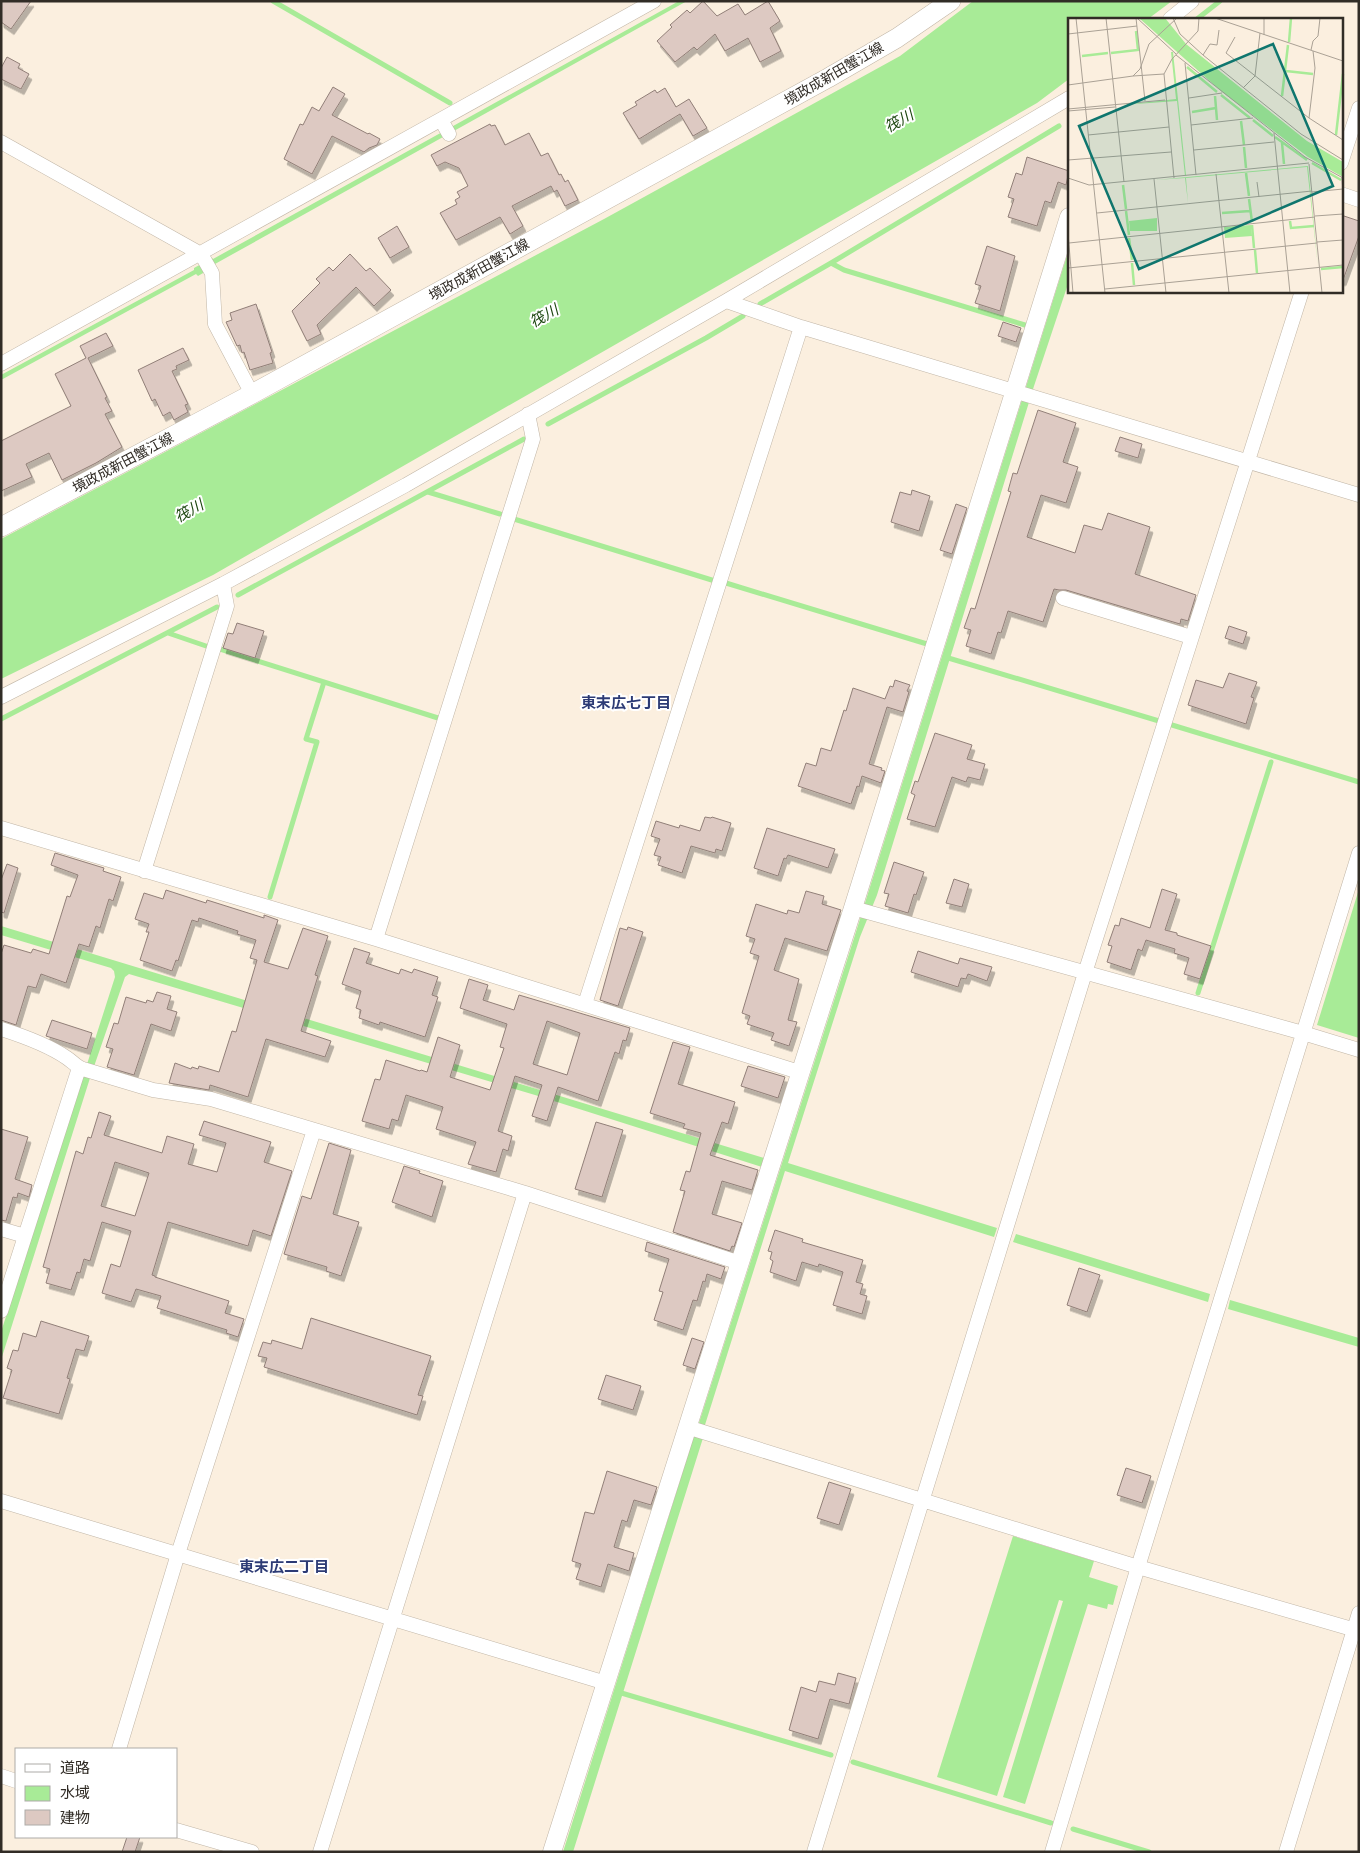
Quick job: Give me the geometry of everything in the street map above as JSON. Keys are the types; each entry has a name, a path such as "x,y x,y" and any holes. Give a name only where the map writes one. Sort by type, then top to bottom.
{"main road":[{"name":"境政成新田蟹江線","path":"1,527 252,394 828,78 897,38 951,1"}],"street":[{"path":"1,364 201,254 444,126 654,1"},
{"path":"1171,18 1192,1"},
{"path":"1,697 223,584 406,484 726,301 1068,99"},
{"path":"1342,160 1359,108"},
{"path":"1,142 201,254 212,273 215,324 252,394"},
{"path":"1342,194 1359,200"},
{"path":"552,1852 800,1072 861,910 1023,394 1068,220"},
{"path":"814,1852 1191,636 1302,292"},
{"path":"726,301 801,327 1359,495"},
{"path":"585,1004 801,327"},
{"path":"376,939 533,439 528,414"},
{"path":"144,871 226,606 223,584"},
{"path":"1063,598 1191,636"},
{"path":"1,828 376,939 800,1072"},
{"path":"1052,1852 1138,1567 1359,853"},
{"path":"861,910 1359,1050"},
{"path":"1,1029 15,1033 68,1058 86,1070 153,1090 211,1099 525,1193 740,1264"},
{"path":"1,1311 25,1236 86,1070"},
{"path":"119,1748 178,1554 314,1130"},
{"path":"320,1852 525,1193"},
{"path":"1,1229 25,1236"},
{"path":"687,1427 1138,1567 1356,1630"},
{"path":"1,1501 606,1683"},
{"path":"1286,1852 1356,1630 1359,1613"},
{"path":"1,1776 15,1781"},
{"path":"178,1831 252,1852"}],"water":[{"path":"679,1 687,1 215,264 215,266 198,276 196,274 1,380 1,375"},
{"name":"筏川","path":"973,1 1172,1 1149,18 1068,18 1068,80 1037,103 213,575 1,679 1,539 604,219 900,56"},
{"path":"1068,252 1068,284 1034,386 877,895 860,937 788,1163 997,1228 994,1237 785,1171 704,1428 698,1426 855,935"},
{"path":"1359,889 1359,1038 1317,1025"},
{"path":"1,926 764,1158 762,1167 535,1095 129,974 125,977 90,1078 1,1360 1,1332 115,977 114,971 111,968 1,935"},
{"path":"1016,1234 1210,1294 1208,1302 1013,1242"},
{"path":"1230,1300 1359,1338 1359,1347 1228,1309"},
{"path":"694,1436 703,1438 573,1852 563,1852"},
{"path":"1013,1536 1094,1561 1089,1577 1118,1586 1113,1605 1108,1604 1107,1609 1088,1604 1025,1804 1003,1797 1063,1601 1059,1600 997,1796 937,1777"}],"building":[{"path":"1,1 31,1 11,29 1,22"},
{"path":"703,1 717,16 738,4 745,15 768,1 780,21 770,28 781,51 760,62 748,38 725,51 715,34 697,50 694,47 675,62 657,41 672,27 670,25 687,10 690,13"},
{"path":"7,57 20,64 18,68 29,74 21,89 1,79 1,68"},
{"path":"333,87 345,94 332,115 380,139 377,145 364,152 332,136 312,174 284,159 300,124 303,125 312,107 319,111"},
{"path":"665,88 676,107 689,99 707,128 693,136 680,114 639,139 623,113 637,105 635,102 655,90 657,93"},
{"path":"490,124 491,126 495,125 505,145 529,133 541,156 548,153 559,175 561,174 565,182 568,180 578,200 565,206 557,190 554,192 551,186 512,206 523,226 510,234 500,217 456,240 440,213 457,204 455,200 460,197 457,192 468,186 459,168 445,162 437,166 431,155"},
{"path":"1027,157 1068,171 1066,185 1058,182 1051,203 1045,201 1037,226 1008,217 1014,199 1008,197 1016,173 1022,175"},
{"path":"1342,215 1359,221 1359,236 1343,280"},
{"path":"397,226 409,247 390,258 378,238"},
{"path":"987,246 1015,256 1000,311 975,303 981,286 975,284"},
{"path":"350,254 366,271 370,268 391,290 374,306 356,287 317,325 321,334 307,341 292,311 320,283 316,279 329,267 333,271"},
{"path":"256,304 272,352 270,353 273,363 250,370 244,352 242,353 240,345 237,346 226,322 232,320 230,313"},
{"path":"1003,322 1021,328 1016,342 998,336"},
{"path":"106,333 113,346 88,358 112,411 105,414 122,447 62,480 49,453 26,464 32,477 1,491 1,441 71,406 55,374 86,358 80,346"},
{"path":"183,348 189,360 176,366 177,369 172,371 188,404 185,405 188,412 174,420 170,412 163,416 155,399 152,401 138,370"},
{"path":"1038,410 1076,423 1063,462 1078,467 1066,503 1041,495 1027,537 1075,553 1084,525 1102,530 1108,513 1150,527 1135,574 1196,595 1188,621 1181,619 1180,624 1066,590 1054,589 1043,622 1008,611 1001,633 998,632 991,654 966,646 971,630 964,628 971,608 975,609 1011,492 1008,491 1013,473 1017,474"},
{"path":"1120,437 1142,444 1138,458 1115,451"},
{"path":"912,490 930,496 919,531 891,522 900,492 911,495"},
{"path":"956,504 967,508 952,554 940,550"},
{"path":"237,623 264,631 255,658 223,648 228,633 233,634"},
{"path":"1229,626 1247,632 1243,644 1225,638"},
{"path":"1229,673 1257,682 1251,697 1254,698 1246,724 1188,705 1196,680 1223,688"},
{"path":"895,680 910,685 903,712 887,707 869,764 882,768 881,770 885,771 881,783 862,776 851,804 798,786 806,763 816,766 821,748 831,751 853,688 885,699 890,686 893,687"},
{"path":"935,733 972,745 967,759 985,764 980,780 968,777 966,782 952,777 935,827 907,819 915,795 911,793 915,781 918,782"},
{"path":"705,817 712,817 731,823 722,851 716,849 715,853 691,846 682,873 658,865 661,857 654,855 660,839 651,836 656,821 679,828 680,825 700,831"},
{"path":"767,828 835,849 828,868 788,855 786,859 784,858 778,876 754,868"},
{"path":"55,853 104,868 103,871 121,877 113,901 109,899 100,928 96,926 89,947 79,944 66,983 41,974 36,988 28,986 16,1025 1,1020 1,954 4,945 31,953 33,949 49,954 67,896 70,897 78,875 51,865"},
{"path":"894,862 924,872 908,913 885,906 889,894 884,893"},
{"path":"7,864 18,868 4,913 1,912 1,880"},
{"path":"954,879 969,884 962,907 946,903"},
{"path":"1162,889 1177,894 1165,930 1211,946 1200,979 1184,974 1189,958 1174,953 1175,949 1146,940 1142,951 1138,949 1131,970 1107,962 1112,946 1108,945 1115,925 1119,926 1121,918 1150,928"},
{"path":"166,890 206,903 207,900 264,918 264,915 278,920 264,962 288,969 303,928 328,936 315,975 318,976 301,1031 331,1041 325,1057 266,1039 248,1097 210,1085 209,1090 169,1083 175,1063 191,1069 192,1067 198,1069 199,1066 219,1072 232,1031 236,1032 257,960 250,958 256,940 237,934 238,931 199,918 198,922 192,920 178,961 176,960 172,971 140,960 149,932 146,932 149,924 135,919 144,893 163,899"},
{"path":"806,891 824,896 822,904 841,910 827,951 785,938 774,970 799,979 788,1020 797,1022 789,1046 771,1040 774,1033 747,1024 750,1016 742,1013 759,956 750,953 755,939 746,936 756,904 787,914 788,910 799,913"},
{"path":"628,927 643,932 618,1006 600,1000 620,928 627,930"},
{"path":"354,948 370,953 366,963 399,974 401,969 412,973 414,969 438,977 432,995 438,997 425,1037 380,1022 379,1025 359,1018 361,1010 356,1008 361,991 342,984"},
{"path":"918,951 958,964 960,958 992,967 987,981 968,974 966,979 961,978 958,987 911,972"},
{"path":"469,979 488,985 483,1000 514,1010 519,995 630,1028 626,1041 623,1040 619,1054 615,1052 598,1101 558,1087 547,1121 532,1116 542,1085 515,1076 498,1131 512,1136 508,1151 503,1149 496,1172 468,1164 476,1142 436,1129 443,1107 406,1095 398,1121 392,1119 389,1129 362,1121 375,1079 380,1080 386,1060 427,1072 438,1037 460,1045 450,1077 490,1090 504,1048 500,1047 507,1024 460,1008","holes":["547,1021 580,1033 567,1075 533,1064"]},
{"path":"157,992 171,996 167,1009 177,1012 171,1031 151,1024 134,1075 107,1067 113,1049 106,1047 114,1023 118,1024 126,997 146,1003 147,1000 153,1002"},
{"path":"52,1020 92,1033 87,1049 46,1036"},
{"path":"673,1042 690,1047 678,1084 735,1102 728,1124 722,1122 710,1155 758,1170 752,1190 722,1181 712,1214 742,1223 734,1247 732,1246 730,1251 673,1232 685,1191 680,1190 686,1171 690,1172 701,1133 683,1128 685,1124 650,1113"},
{"path":"748,1066 785,1077 778,1098 741,1086"},
{"path":"99,1112 111,1116 104,1135 162,1153 167,1136 194,1144 188,1164 217,1172 226,1143 199,1135 204,1121 271,1142 264,1162 292,1171 271,1236 253,1230 248,1246 168,1222 152,1275 229,1301 225,1313 244,1319 238,1337 226,1333 227,1330 157,1308 161,1296 136,1289 131,1302 102,1293 111,1264 120,1267 131,1231 102,1222 90,1261 84,1259 80,1273 77,1272 71,1290 46,1283 50,1269 43,1267 76,1151 83,1154 88,1137 91,1138","holes":["115,1162 149,1173 135,1216 101,1206"]},
{"path":"596,1122 623,1130 602,1197 575,1189"},
{"path":"1,1129 28,1137 15,1179 32,1185 29,1197 18,1193 17,1198 13,1197 6,1221 1,1220"},
{"path":"329,1143 351,1150 333,1214 359,1222 341,1276 326,1271 327,1267 284,1254 302,1196 311,1199"},
{"path":"404,1166 443,1181 432,1217 392,1202"},
{"path":"775,1230 803,1239 802,1242 863,1260 856,1282 863,1284 860,1294 867,1296 862,1314 833,1305 843,1272 819,1264 818,1267 802,1262 796,1281 770,1272 773,1261 770,1259 772,1252 768,1251"},
{"path":"647,1242 725,1267 721,1279 707,1274 697,1301 693,1300 683,1330 654,1320 663,1292 659,1291 669,1259 645,1251"},
{"path":"1079,1268 1100,1275 1087,1312 1067,1305"},
{"path":"311,1318 431,1356 418,1395 423,1396 417,1415 264,1367 267,1358 258,1356 263,1342 271,1344 272,1340 302,1349"},
{"path":"41,1321 89,1336 84,1351 76,1349 67,1378 70,1379 59,1414 3,1398 12,1370 7,1368 13,1350 18,1351 23,1333 36,1337"},
{"path":"692,1338 704,1342 695,1369 683,1365"},
{"path":"606,1375 641,1386 633,1410 598,1399"},
{"path":"1126,1468 1151,1476 1142,1503 1117,1495"},
{"path":"607,1471 657,1487 651,1505 634,1500 627,1522 622,1520 614,1547 634,1553 629,1571 608,1564 601,1587 576,1579 581,1564 572,1561 585,1512 594,1514"},
{"path":"829,1482 851,1489 839,1525 817,1518"},
{"path":"838,1673 856,1678 849,1704 830,1699 818,1739 789,1730 801,1687 816,1692 819,1681 835,1685"},
{"path":"127,1838 140,1838 135,1852 122,1852"}],"waterway":[{"path":"273,1 450,103"},
{"path":"1198,18 1220,1"},
{"path":"760,304 1059,126"},
{"path":"831,263 844,270 1025,325"},
{"path":"548,424 743,316"},
{"path":"238,595 524,439"},
{"path":"428,492 500,514"},
{"path":"514,519 715,581"},
{"path":"726,583 927,644"},
{"path":"1,719 217,607"},
{"path":"168,633 206,646"},
{"path":"220,649 438,718"},
{"path":"945,657 1159,721"},
{"path":"270,897 317,742 306,739 324,682"},
{"path":"1172,725 1359,782"},
{"path":"1198,993 1271,762"},
{"path":"618,1692 831,1755"},
{"path":"853,1762 1051,1823"},
{"path":"1073,1829 1149,1852"}],"district":[{"name":"東末広七丁目","path":"626,703"},
{"name":"東末広二丁目","path":"284,1567"}]}
